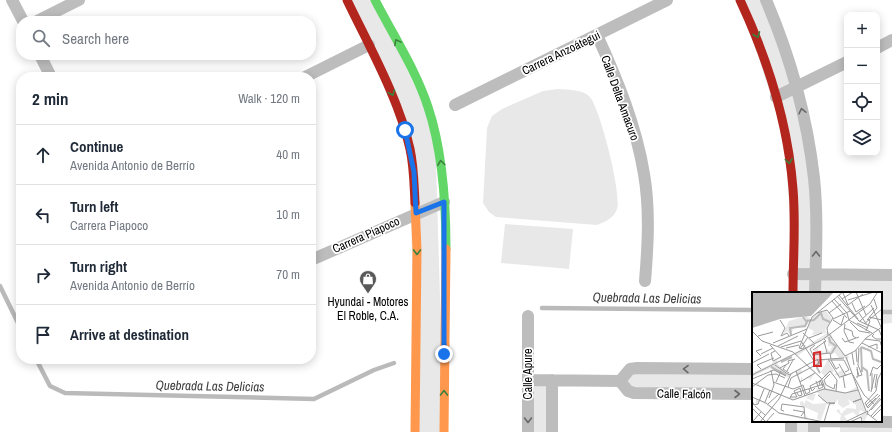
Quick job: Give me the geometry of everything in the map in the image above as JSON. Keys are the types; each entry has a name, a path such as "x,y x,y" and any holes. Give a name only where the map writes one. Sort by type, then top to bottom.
{"street":[{"path":"12,0 20,16"},
{"path":"47,16 79,0"},
{"path":"347,0 387,83 405,130 414,172 416,213 415,432"},
{"path":"375,0 411,68 428,106 440,150 446,247 444,432"},
{"name":"Carrera Anzoátegui","path":"455,105 667,0"},
{"path":"740,0 761,47 776,97 785,135 792,188 793,292"},
{"path":"766,0 784,46 796,87 814,178 815,292"},
{"name":"Calle Delta Amacuro","path":"597,35 629,115 644,173 648,223 645,281"},
{"path":"880,46 892,40"},
{"path":"315,72 369,45"},
{"path":"42,60 48,72"},
{"path":"776,97 844,63"},
{"name":"Carrera Piapoco","path":"316,258 444,202"},
{"path":"793,274 892,275"},
{"name":"Calle Apure","path":"528,316 528,432"},
{"path":"528,380 620,381 630,369 637,368 752,369"},
{"name":"Calle Apure","path":"552,380 552,432"},
{"name":"Calle Falcón","path":"620,381 628,391 634,393 752,394"},
{"path":"882,422 892,422"}],"shaded area":[{"path":"347,0 375,0 435,130 444,432 415,432 410,148"},
{"path":"740,0 766,0 810,150 816,274 892,275 892,323 882,324 882,292 793,292 786,142"},
{"path":"558,89 575,90 587,94 594,105 604,133 613,170 618,200 616,212 609,219 597,225 496,217 489,212 483,203 487,128 492,116 502,109 543,91"},
{"path":"505,224 573,229 569,269 501,263"},
{"path":"752,369 752,394 634,393 624,374"},
{"path":"528,380 552,380 552,432 528,432"},
{"path":"791,422 814,422 814,432 791,432"},
{"path":"840,422 892,422 892,432 840,432"}],"waterway":[{"name":"Quebrada Las Delicias","path":"0,286 16,319"},
{"name":"Quebrada Las Delicias","path":"542,308 752,310"},
{"name":"Quebrada Las Delicias","path":"882,312 892,312"},
{"name":"Quebrada Las Delicias","path":"39,364 50,386 65,393 314,399 374,370 394,363"}],"traffic: fast":[{"path":"375,0 417,80 433,123 442,177 446,249"}],"traffic: slow":[{"path":"415,203 417,250 415,432"},
{"path":"444,432 446,249"}],"traffic: jam":[{"path":"347,0 383,73 399,111 410,149 414,176 415,203"},
{"path":"740,0 768,69 787,140 794,202 793,292"}],"place":[{"name":"Hyundai - Motores El Roble, C.A.","path":"368,294"}],"route":[{"path":"405,130 414,172 416,213 444,202 446,243 444,354"}]}
